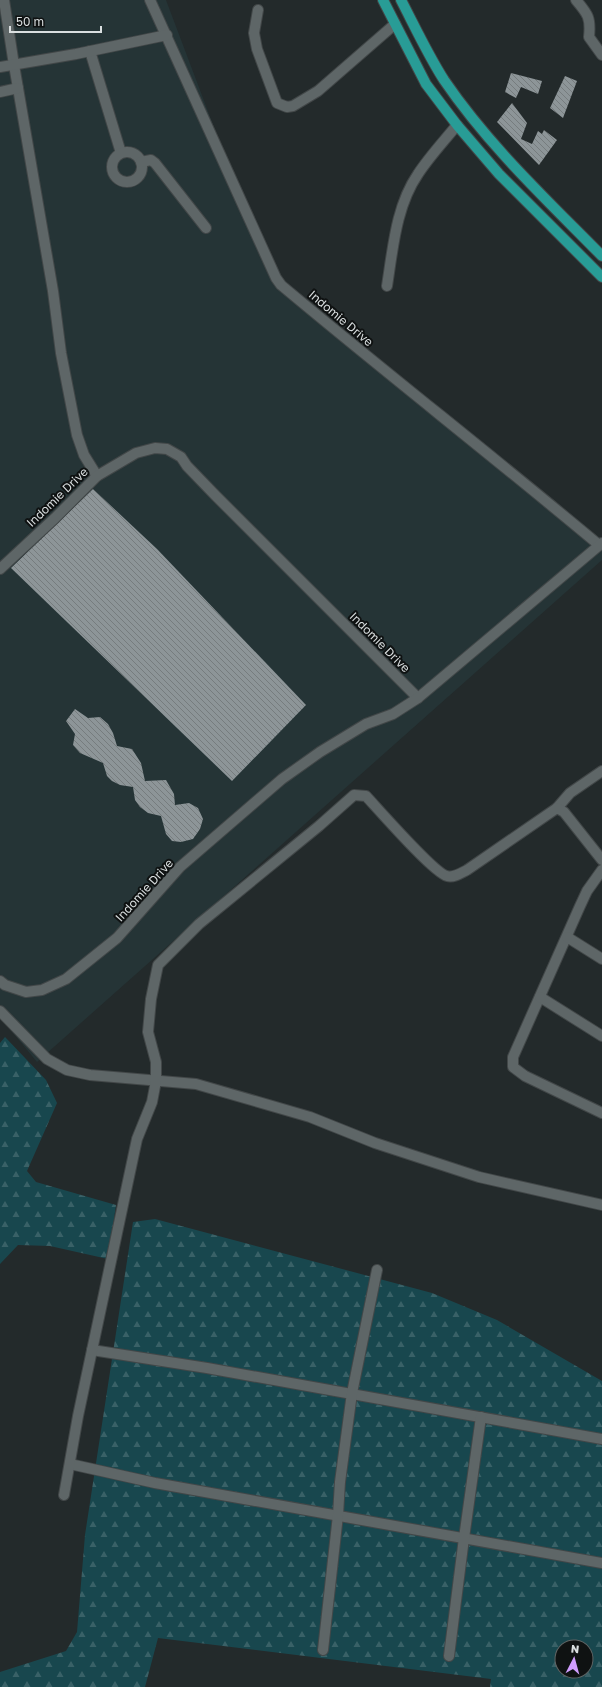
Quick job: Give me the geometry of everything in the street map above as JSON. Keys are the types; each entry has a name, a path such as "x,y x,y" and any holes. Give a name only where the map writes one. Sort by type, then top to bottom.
{"main road":[{"path":"382,0 426,84 457,126 499,174 602,277"},
{"path":"402,0 423,43 444,80 474,120 512,164 602,256"}],"street":[{"path":"4,0 53,292 61,353 78,435 84,455 97,476"},
{"name":"Indomie Drive","path":"0,981 5,985 26,992 42,990 66,979 117,938 180,868 282,779 320,752 359,728 393,714 418,698 600,544 281,285 276,278 197,108 167,35 150,0"},
{"path":"576,0 587,15 590,23 589,38 602,55"},
{"path":"258,10 254,33 257,49 278,103 288,107 300,103 318,91 395,24"},
{"path":"0,67 90,51 167,35"},
{"path":"90,51 121,153"},
{"path":"0,92 18,88"},
{"path":"387,286 398,222 404,200 418,174 457,126"},
{"path":"121,153 129,153 136,156 141,162 141,170 138,177 132,181 124,182 117,178 113,172 112,165 115,158 121,153"},
{"path":"141,162 151,160 155,163 206,228"},
{"name":"Indomie Drive","path":"0,569 55,518 97,476 136,453 155,448 167,449 181,457 196,476 418,698"},
{"path":"64,1495 78,1416 137,1139 152,1102 156,1081 156,1062 148,1032 151,999 158,965 199,924 319,826 354,795 366,796 433,867 442,874 452,876 467,870 557,808 570,793 602,771"},
{"path":"557,808 564,812 602,860"},
{"path":"602,870 587,891 513,1057 513,1067 525,1076 602,1113"},
{"path":"566,937 602,959"},
{"path":"540,997 602,1036"},
{"path":"0,1011 46,1059 67,1070 90,1075 196,1084 310,1117 375,1143 479,1177 602,1205"},
{"path":"323,1650 338,1516 340,1482 352,1393 377,1270"},
{"path":"92,1350 352,1393 602,1439"},
{"path":"449,1656 481,1416"},
{"path":"70,1464 155,1483 602,1563"}],"shaded area":[{"path":"0,0 166,0 269,273 602,540 602,560 37,1062 0,1017"}],"green space":[{"path":"5,1037 46,1080 57,1103 27,1171 36,1182 116,1205 108,1259 50,1246 18,1245 0,1264 0,1043"},
{"path":"155,1219 432,1293 497,1320 602,1381 602,1687 490,1687 491,1679 158,1638 145,1687 0,1687 0,1672 66,1651 77,1632 85,1535 133,1222"}],"building":[{"path":"511,73 542,81 538,94 521,87 516,98 505,92"},
{"path":"565,76 577,81 563,118 550,108"},
{"path":"512,103 527,123 521,139 532,144 538,131 542,134 544,130 557,140 539,165 497,122"},
{"path":"93,489 157,549 306,705 232,781 11,568"},
{"path":"75,709 88,718 100,717 108,724 113,733 117,746 132,749 141,763 145,781 166,780 174,794 175,805 189,803 198,808 203,819 200,829 193,839 181,842 172,841 166,834 161,816 148,813 140,807 135,800 133,787 120,785 112,781 107,776 103,763 80,753 73,745 75,734 66,721"}]}
